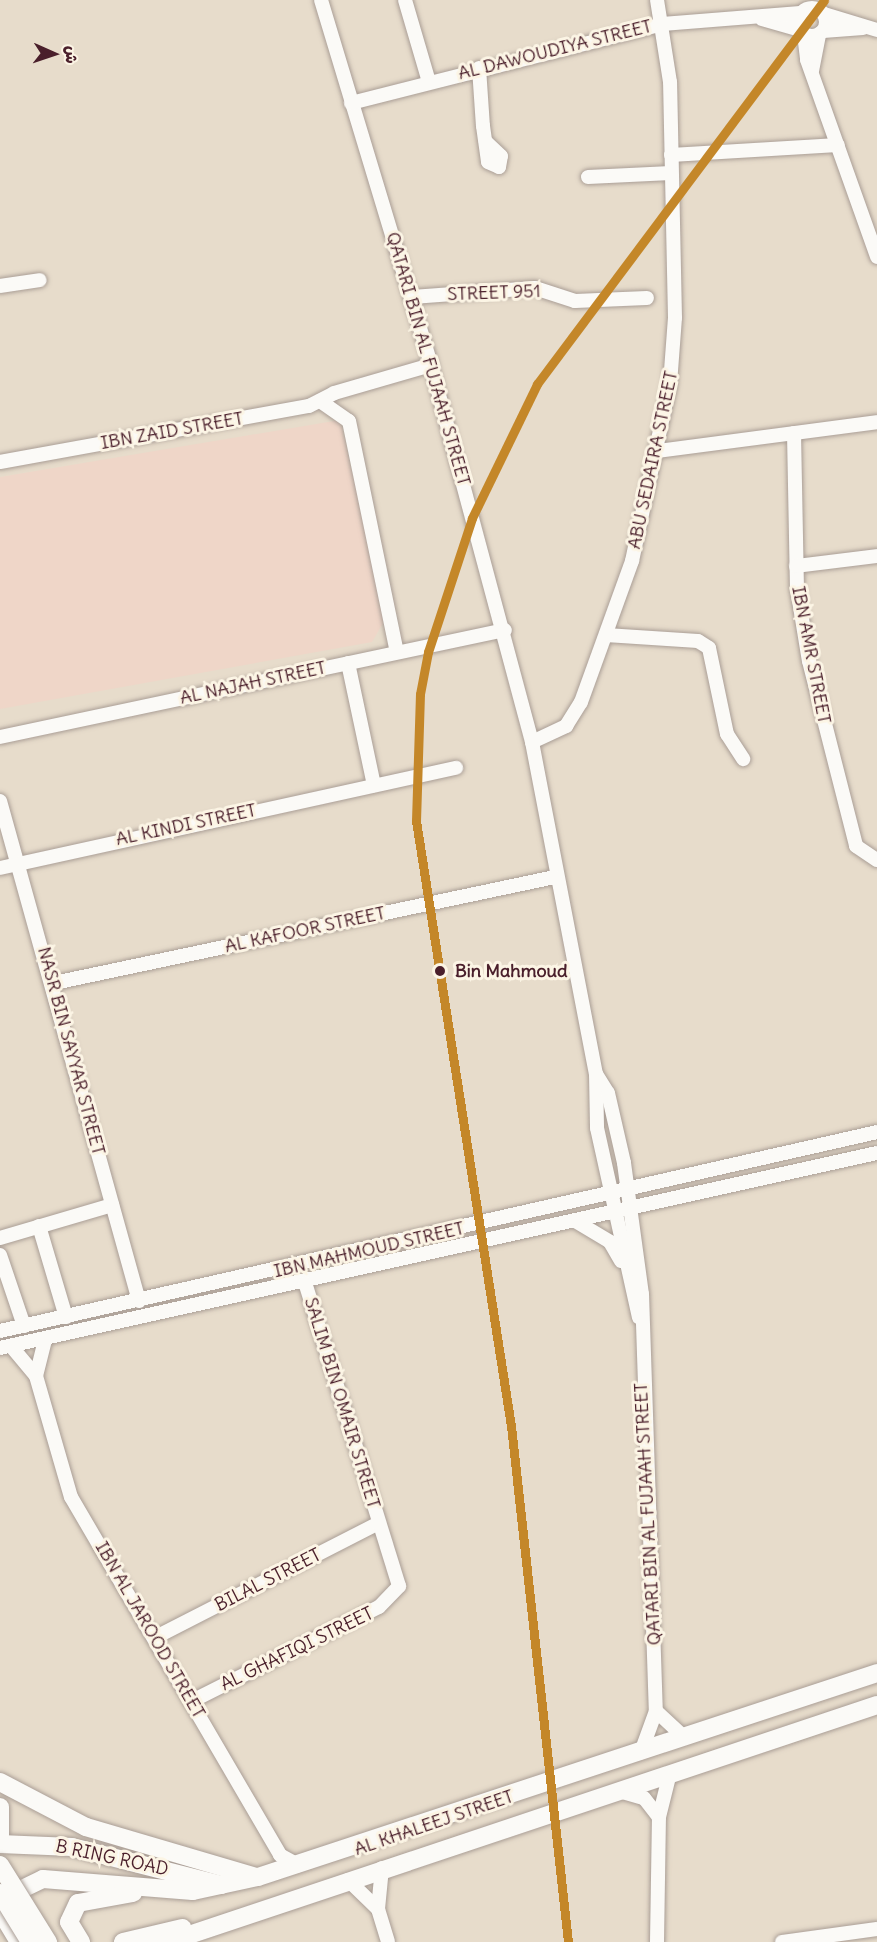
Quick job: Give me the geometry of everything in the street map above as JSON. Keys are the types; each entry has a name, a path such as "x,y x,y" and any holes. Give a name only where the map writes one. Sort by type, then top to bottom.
{"main road":[{"name":"AL KHALEEJ STREET","path":"3,1917 11,1896 43,1880 174,1890 221,1886 258,1877 877,1673"},
{"name":"AL KHALEEJ STREET","path":"170,1942 209,1926 382,1868 877,1705"},
{"path":"0,1782 86,1827 258,1877"},
{"path":"0,1807 0,1836"},
{"name":"B RING ROAD","path":"0,1844 72,1847 221,1886"},
{"path":"0,1864 48,1942"},
{"path":"81,1942 69,1922 82,1900 174,1890"},
{"path":"0,1893 30,1942"},
{"path":"3,1917 19,1942"},
{"path":"123,1942 209,1926"}],"street":[{"name":"QATARI BIN AL FUJAAH STREET","path":"321,0 431,365 505,630 532,742 555,877 596,1074 594,1105 631,1288 639,1317"},
{"path":"405,0 429,82"},
{"name":"ABU SEDAIRA STREET","path":"532,742 554,734 573,716 606,635 632,561 658,450 675,340 671,155 663,24 657,0"},
{"name":"AL DAWOUDIYA STREET","path":"351,103 478,68 663,24 762,19 805,7 823,8"},
{"path":"805,7 802,32 812,71 838,145 872,226 877,257"},
{"path":"812,71 821,32 823,8 871,29"},
{"name":"AL DAWOUDIYA STREET","path":"762,19 802,32 821,32"},
{"path":"821,32 871,29"},
{"path":"478,68 486,142"},
{"path":"671,155 838,145"},
{"path":"588,177 671,173"},
{"path":"0,286 40,280"},
{"name":"STREET 951","path":"411,297 535,288 575,301 647,298"},
{"name":"IBN ZAID STREET","path":"0,462 320,401 431,365"},
{"path":"320,401 349,422 397,652"},
{"path":"658,450 877,423"},
{"name":"IBN AMR STREET","path":"794,433 796,566 809,661 856,846 877,860"},
{"path":"796,566 877,556"},
{"name":"AL NAJAH STREET","path":"0,736 505,630"},
{"path":"606,635 698,641 712,654 727,734 743,759"},
{"path":"348,663 374,785"},
{"name":"AL KINDI STREET","path":"0,868 18,862 456,768"},
{"name":"NASR BIN SAYYAR STREET","path":"0,801 54,983 139,1301"},
{"name":"AL KAFOOR STREET","path":"54,983 555,877"},
{"name":"QATARI BIN AL FUJAAH STREET","path":"596,1074 608,1093 633,1208 656,1711 641,1752"},
{"name":"IBN MAHMOUD STREET","path":"0,1331 139,1301 628,1186 877,1132"},
{"name":"IBN MAHMOUD STREET","path":"5,1347 305,1283 877,1153"},
{"path":"0,1238 112,1205"},
{"path":"577,1222 610,1242 631,1288"},
{"path":"39,1226 66,1317"},
{"path":"0,1255 24,1326"},
{"name":"SALIM BIN OMAIR STREET","path":"305,1283 379,1523"},
{"path":"36,1376 45,1340"},
{"name":"IBN AL JAROOD STREET","path":"5,1347 36,1376 71,1497 156,1636 280,1855 298,1865"},
{"name":"BILAL STREET","path":"156,1636 379,1523"},
{"name":"AL GHAFIQI STREET","path":"192,1701 387,1602 399,1578 379,1523"},
{"path":"656,1711 684,1737"},
{"path":"657,1942 658,1817 670,1773"},
{"path":"617,1791 645,1798 658,1817"},
{"path":"382,1868 378,1909 388,1942"},
{"path":"348,1880 378,1909"},
{"path":"782,1942 877,1929"}],"shaded area":[{"path":"340,420 386,618 372,642 0,709 0,477"}],"transit line":[{"path":"568,1942 511,1426 416,821 420,694 428,652 472,518 537,384 824,0"}],"place":[{"name":"Bin Mahmoud","path":"440,971"}]}
